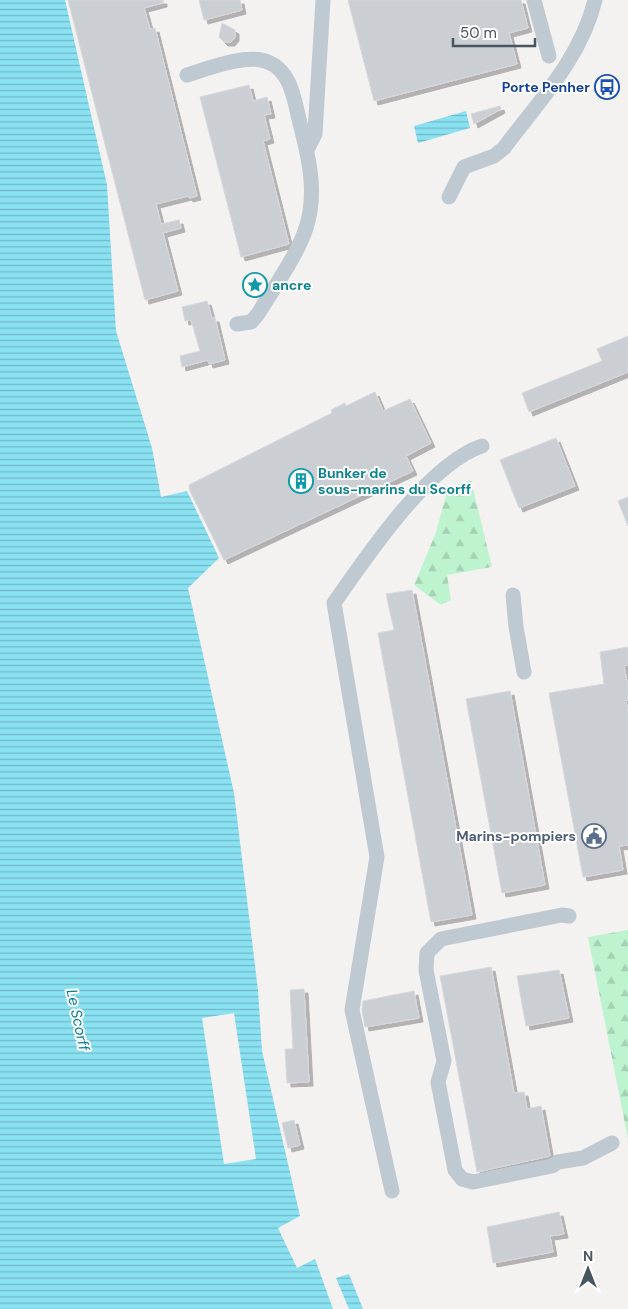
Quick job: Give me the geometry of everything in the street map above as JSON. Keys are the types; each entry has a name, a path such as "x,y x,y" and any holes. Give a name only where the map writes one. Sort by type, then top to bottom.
{"street":[{"path":"308,148 315,134 323,0"},
{"path":"534,0 549,56"},
{"path":"449,197 464,167 494,156 504,148 569,64 583,38 596,0"},
{"path":"187,75 244,59 258,58 270,62 281,70 289,84 308,148 311,207 306,229 258,314 251,322 237,324"},
{"path":"392,1191 352,1010 377,857 334,603 376,543 413,500 450,462 468,451 482,446"},
{"path":"513,595 516,627 524,672"},
{"path":"569,916 562,915 441,939 427,953 426,970 444,1061 438,1082 455,1170 462,1179 474,1182 552,1166 558,1162 583,1158 612,1142"}],"green space":[{"path":"471,480 492,567 447,575 451,600 441,605 414,585 435,535 448,488"},
{"path":"628,930 628,1139 588,937"}],"water":[{"name":"Le Scorff","path":"0,0 65,0 107,185 116,331 152,448 161,497 187,491 219,558 188,588 234,793 258,990 262,1051 300,1216 278,1228 297,1268 315,1259 333,1309 0,1309"},
{"path":"466,111 470,128 418,143 414,126"},
{"path":"349,1274 363,1309 349,1309 336,1278"}],"pier":[{"path":"234,1013 256,1159 224,1164 202,1018"}],"building":[{"path":"68,0 163,0 163,3 144,8 150,29 155,28 197,196 189,198 188,196 156,204 161,224 179,220 181,228 163,233 178,291 145,300"},
{"path":"199,0 240,0 242,10 204,20"},
{"path":"348,0 521,0 528,28 509,33 517,64 374,101"},
{"path":"222,23 235,30 235,37 231,42 224,42 219,37"},
{"path":"249,85 253,101 267,97 271,114 264,115 270,139 263,141 289,244 241,257 200,97"},
{"path":"500,106 501,109 474,124 471,114"},
{"path":"207,301 212,318 215,318 225,360 209,364 208,360 182,367 180,356 200,351 191,320 185,321 182,307"},
{"path":"628,336 628,372 529,412 522,393 602,361 597,349"},
{"name":"Bunker de sous-marins du Scorff","path":"375,392 383,411 410,399 431,443 406,456 413,471 224,560 190,491 189,485 332,413 331,410 345,403 346,406"},
{"path":"556,438 575,486 519,508 500,460"},
{"path":"628,497 628,526 618,501"},
{"path":"412,590 472,915 431,922 378,633 394,630 386,594"},
{"path":"628,647 628,665 624,666 628,686 628,700 626,701 628,713 628,845 619,846 623,870 583,877 549,693 604,684 600,652"},
{"path":"510,691 545,885 502,893 466,699"},
{"path":"491,967 514,1093 524,1092 527,1109 541,1106 550,1156 477,1172 440,976"},
{"path":"559,970 569,1018 526,1026 517,976"},
{"path":"304,989 309,1082 287,1083 285,1049 293,1049 290,990"},
{"path":"414,991 419,1018 365,1027 362,1010 363,1001"},
{"path":"294,1120 300,1145 288,1148 282,1123"},
{"path":"559,1212 564,1234 550,1236 553,1252 493,1263 487,1227"}],"place":[{"name":"Porte Penher","path":"607,87"},
{"name":"ancre","path":"255,285"},
{"name":"Bunker de sous-marins du Scorff","path":"301,481"},
{"name":"Marins-pompiers","path":"594,836"}]}
